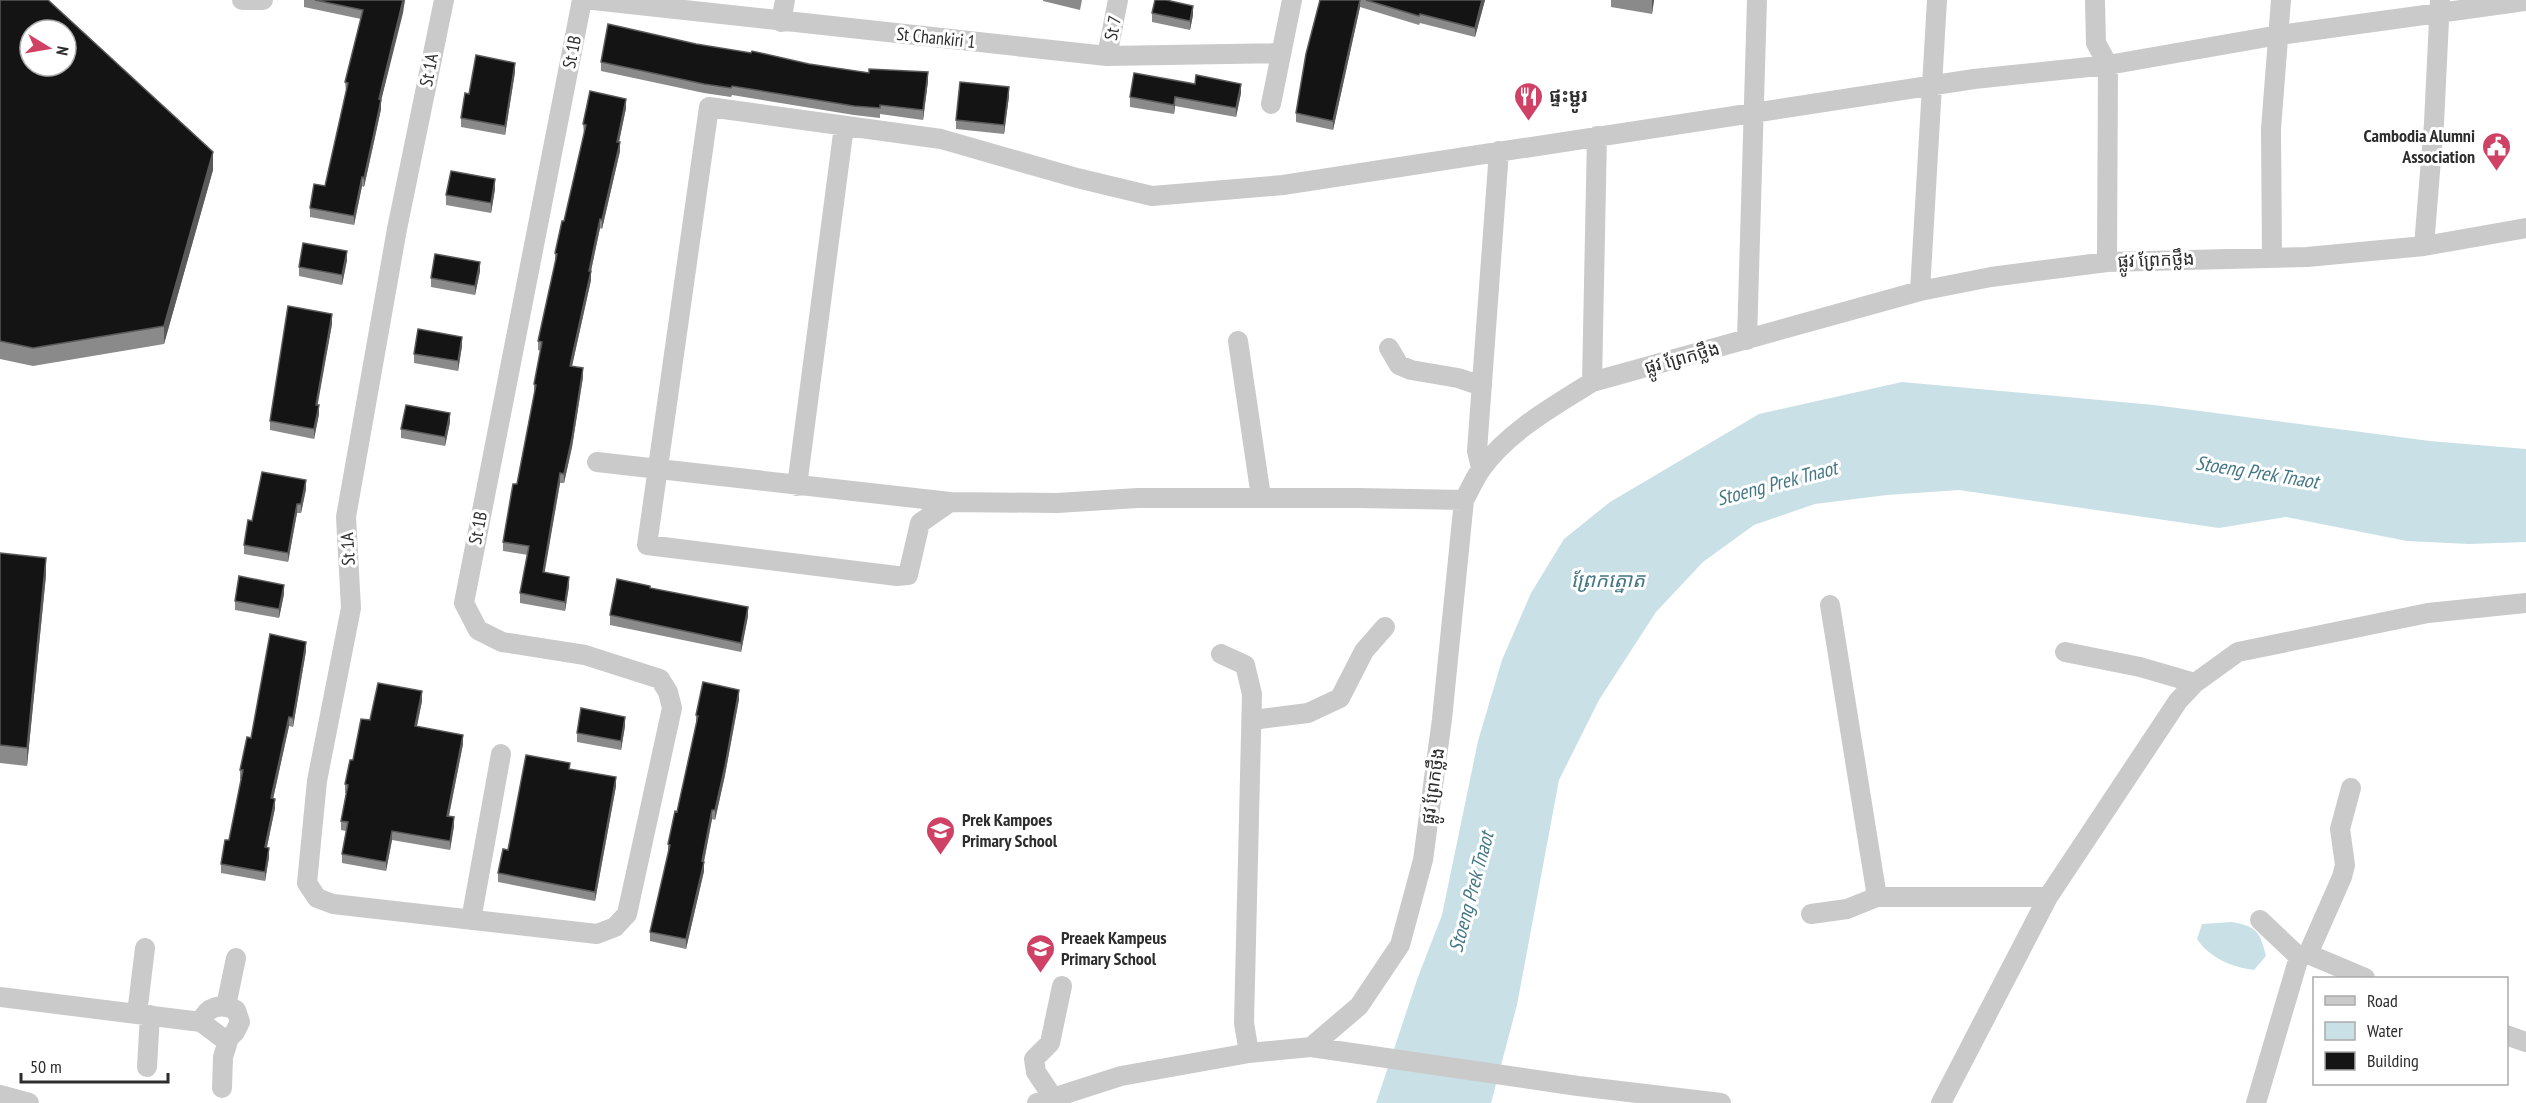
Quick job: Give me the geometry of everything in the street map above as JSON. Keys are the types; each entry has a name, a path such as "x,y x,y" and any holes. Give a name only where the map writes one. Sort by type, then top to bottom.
{"street":[{"path":"242,0 263,0"},
{"name":"St 1A","path":"444,0 364,408 346,517 351,608 317,781 307,883 317,898 333,904 597,934 615,927 627,914"},
{"name":"St 1B","path":"582,0 464,603 478,630 502,642 585,656 660,679 668,692 672,708 627,914"},
{"path":"781,22 785,0"},
{"name":"St 7","path":"1107,56 1118,0"},
{"path":"1271,104 1292,0"},
{"path":"1747,340 1756,0"},
{"path":"1920,291 1934,86 1937,0"},
{"path":"2095,0 2096,43 2108,64 2107,262"},
{"path":"2272,256 2271,129 2281,0"},
{"name":"St Chankiri 1","path":"602,1 1107,56 1281,53"},
{"path":"950,502 920,523 908,575 897,576 647,545 709,107 941,140 1077,178 1152,196 1283,185 1974,79 2108,64 2440,6 2526,1"},
{"path":"2424,246 2440,6"},
{"path":"797,486 844,126"},
{"path":"1592,382 1597,136"},
{"path":"1481,468 1477,450 1499,151"},
{"name":"ផ្លូវ ព្រែកថ្លឹង","path":"1311,1047 1359,1006 1400,945 1424,860 1442,719 1464,500 1481,468 1509,438 1592,382 1920,291 1991,277 2107,262 2272,256 2307,257 2424,246 2526,228"},
{"path":"1238,341 1261,497"},
{"path":"1389,348 1399,365 1411,370 1458,378 1482,386"},
{"path":"597,462 950,502 1261,497 1464,500"},
{"path":"1941,1103 2048,897 2178,701 2195,683 2238,652 2428,613 2526,603"},
{"path":"1830,605 1876,897"},
{"path":"1252,720 1308,713 1340,698 1364,651 1384,627"},
{"path":"2065,652 2140,667 2195,683"},
{"path":"1221,654 1245,665 1252,694 1244,1023 1249,1053"},
{"path":"471,920 501,754"},
{"path":"2256,1103 2304,955 2342,877 2345,865 2340,829 2351,788"},
{"path":"1810,914 1847,909 1876,897 2048,897"},
{"path":"2259,920 2304,955 2362,977"},
{"path":"145,948 143,1014 147,1067"},
{"path":"226,1006 236,958"},
{"path":"1062,986 1050,1043 1034,1059 1045,1100 1121,1076 1249,1053 1311,1047 1578,1086 1721,1103"},
{"path":"0,997 201,1022 221,1037 229,1038"},
{"path":"201,1022 206,1011 226,1006 236,1010 240,1022 229,1038 224,1057 222,1088"},
{"path":"2508,1036 2526,1042"},
{"path":"0,1095 29,1103"}],"water":[{"name":"ព្រែកត្នោត","path":"1902,382 2154,405 2430,441 2526,449 2526,542 2469,544 2407,541 2286,517 2219,528 1959,490 1887,495 1815,504 1754,525 1703,562 1656,612 1599,700 1559,780 1517,1005 1491,1103 1376,1103 1418,977 1442,915 1478,741 1502,660 1531,593 1564,539 1610,502 1759,414"},
{"path":"2231,922 2246,925 2256,931 2262,941 2266,956 2254,970 2237,967 2222,960 2202,946 2197,939 2202,924"}],"building":[{"path":"0,0 48,0 68,18 18,18 18,78 78,78 78,28 213,152 164,326 33,348 0,341"},
{"path":"315,0 403,0 354,216 310,208 314,184 325,186 348,83 345,82 363,10"},
{"path":"1155,0 1193,6 1190,21 1152,13"},
{"path":"1320,0 1360,0 1333,121 1296,113 1306,54"},
{"path":"1366,0 1482,0 1475,28 1420,14 1419,16"},
{"path":"608,24 696,44 751,53 752,51 809,64 869,73 869,69 928,72 923,110 880,105 880,108 854,106 732,86 731,88 704,84 601,62"},
{"path":"476,55 515,63 505,126 461,118 465,93 469,94"},
{"path":"1134,73 1195,84 1196,75 1241,84 1236,108 1175,97 1174,105 1130,97"},
{"path":"960,82 1009,87 1004,125 956,120"},
{"path":"590,91 626,99 617,142 620,142 602,220 600,219 570,366 583,368 572,438 564,474 560,473 543,572 569,577 565,602 520,593 529,546 503,542 513,484 517,484 536,385 534,384 542,342 538,341 562,221 564,221 586,125 583,124"},
{"path":"451,171 495,179 491,203 446,195"},
{"path":"303,243 347,251 342,275 299,267"},
{"path":"435,254 480,262 475,286 431,278"},
{"path":"288,306 332,314 314,429 270,421"},
{"path":"418,329 462,337 458,361 414,354"},
{"path":"406,405 450,413 445,437 401,429"},
{"path":"262,472 306,480 301,504 297,504 288,553 244,545 248,520 252,521"},
{"path":"0,553 46,558 27,748 0,745"},
{"path":"239,576 284,585 279,609 235,601"},
{"path":"617,579 650,586 650,588 748,607 741,643 610,615"},
{"path":"270,634 306,642 293,718 289,717 271,798 275,799 265,847 269,848 265,872 221,864 225,840 229,840 247,737 251,738"},
{"path":"703,682 739,690 725,766 715,810 712,810 702,861 704,862 686,939 650,932 670,845 668,844 675,811 677,812 698,716 696,715"},
{"path":"378,683 422,691 415,726 463,735 447,816 454,817 450,841 392,831 386,862 342,854 348,822 341,821 350,760 353,760 361,719 370,720"},
{"path":"581,708 625,717 621,741 577,733"},
{"path":"526,755 570,763 569,769 616,777 595,892 498,873 503,849 508,850"}],"place":[{"name":"ផ្ទះម្ជូរ","path":"1528,122"},
{"name":"Cambodia Alumni Association","path":"2496,172"},
{"name":"Prek Kampoes Primary School","path":"941,856"},
{"name":"Preaek Kampeus Primary School","path":"1040,974"}],"water label":[{"name":"Stoeng Prek Tnaot","path":"2257,472"},
{"name":"Stoeng Prek Tnaot","path":"1777,483"},
{"name":"Stoeng Prek Tnaot","path":"1471,892"}]}
